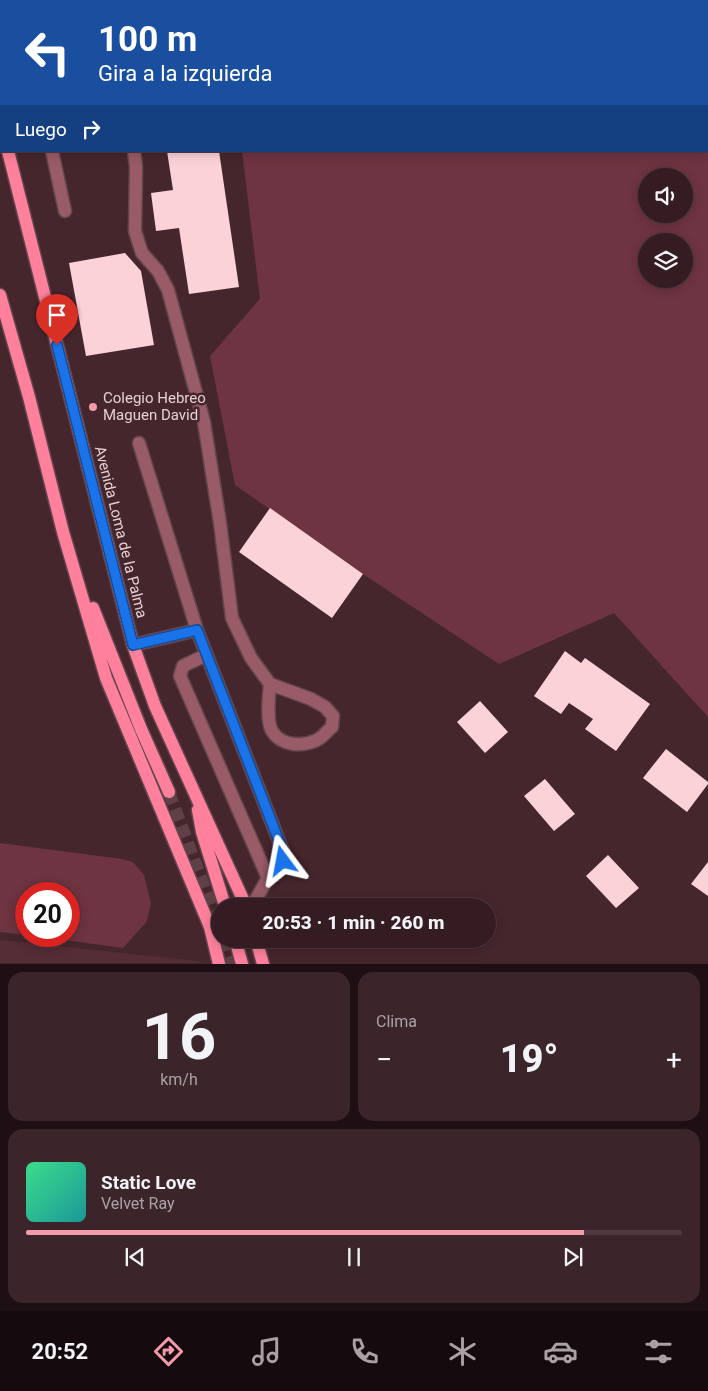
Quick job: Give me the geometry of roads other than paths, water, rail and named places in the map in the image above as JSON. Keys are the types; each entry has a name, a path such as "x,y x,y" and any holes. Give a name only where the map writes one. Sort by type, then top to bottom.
{"main road":[{"name":"Avenida Loma de la Palma","path":"8,152 133,645 155,706 242,898"},
{"path":"0,294 29,397 63,532 106,678 210,927 219,964"},
{"path":"63,532 141,729 169,792"},
{"path":"195,793 202,832 223,898"},
{"path":"238,948 242,964"},
{"path":"259,948 263,964"}],"street":[{"path":"52,152 65,211"},
{"path":"134,152 136,167 135,231 142,252 158,271 168,290 204,422 220,523 232,618 251,658 270,684 311,699 325,707 333,716 332,728 318,740 298,745 280,740 271,730 268,712 270,684"},
{"path":"139,443 197,630 284,854 283,861 268,878 257,898"},
{"path":"133,645 197,630"},
{"path":"206,655 183,666 180,676 268,878"}],"tunnel":[{"path":"169,792 211,904"},
{"path":"227,948 233,964"}],"place":[{"name":"Colegio Hebreo Maguen David","path":"93,407"}]}
